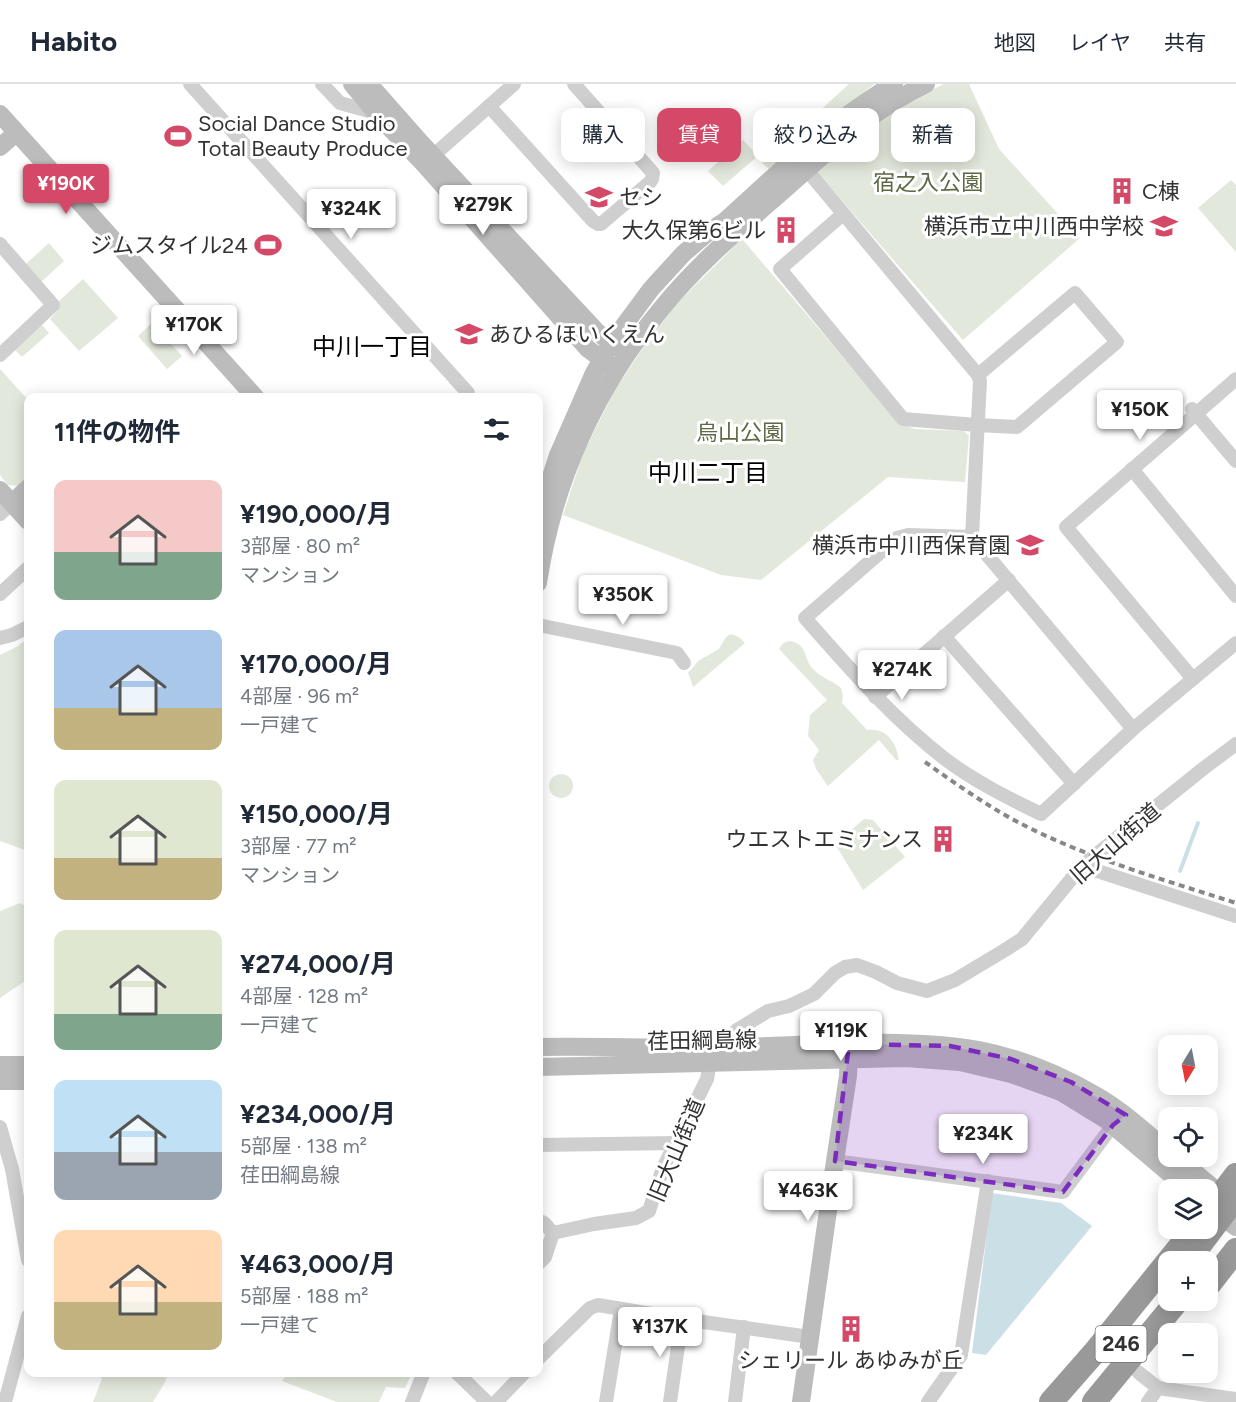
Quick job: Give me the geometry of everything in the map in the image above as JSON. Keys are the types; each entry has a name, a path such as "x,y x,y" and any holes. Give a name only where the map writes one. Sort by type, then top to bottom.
{"highway":[{"path":"1193,1251 1236,1175"},
{"path":"1217,1251 1236,1226"},
{"name":"246","path":"1051,1402 1094,1353 1186,1239"},
{"path":"1218,1273 1236,1250"},
{"name":"246","path":"1073,1402 1158,1297"},
{"name":"246","path":"1094,1402 1169,1311"},
{"name":"246","path":"1178,1323 1187,1311"},
{"name":"246","path":"1114,1402 1158,1347"}],"street":[{"path":"190,84 468,393"},
{"path":"322,84 340,103 376,113"},
{"path":"352,84 376,113 428,160 597,332 611,343 615,360 571,458 552,516 543,559"},
{"path":"369,84 428,160 588,349 615,360"},
{"path":"428,160 514,84"},
{"path":"489,106 598,225 650,182 652,173 574,84"},
{"path":"543,502 558,455 592,375 615,360 687,280 867,99 894,84"},
{"path":"611,343 651,289 684,253 711,230 880,110 926,84"},
{"path":"0,114 251,393"},
{"path":"0,147 16,133"},
{"path":"801,164 978,375 980,381 972,537 1133,729"},
{"path":"843,214 780,268 903,419 1017,427 1117,342 1075,293 978,375"},
{"path":"0,244 53,305 0,355"},
{"path":"1193,679 1066,527 1193,411 1236,379"},
{"path":"1193,411 1236,461"},
{"path":"1132,469 1236,596"},
{"path":"24,490 4,502 24,518"},
{"path":"972,537 908,535 897,538 805,618 875,697 946,760 992,790 1041,814 1133,729 1236,643"},
{"path":"0,594 24,572"},
{"path":"875,697 1009,580"},
{"path":"543,626 677,653 684,663"},
{"path":"0,638 24,629"},
{"path":"944,636 1074,784"},
{"name":"旧大山街道","path":"721,1048 736,1030 768,1011 789,1006 814,993 835,973 845,967 857,965 876,972 897,984 927,991 955,980 1022,939 1082,867 1236,744"},
{"path":"1082,867 1236,916"},
{"name":"荏田綱島線","path":"543,1067 710,1064 919,1044 982,1051 1061,1092 1105,1119 1119,1120 1158,1145"},
{"name":"荏田綱島線","path":"543,1047 721,1048 849,1052"},
{"path":"801,1402 848,1076 849,1052"},
{"name":"旧大山街道","path":"553,1233 636,1218 650,1211 663,1168 706,1079 710,1064"},
{"path":"0,1065 24,1065"},
{"path":"0,1081 24,1081"},
{"path":"835,1161 1063,1192 1119,1120"},
{"name":"荏田綱島線","path":"1119,1120 1179,1179"},
{"path":"0,1127 6,1169 24,1243"},
{"path":"543,1145 676,1143"},
{"path":"1185,1167 1220,1204 1236,1226"},
{"path":"928,1402 961,1356 988,1181"},
{"path":"543,1222 553,1233 543,1259"},
{"path":"543,1354 590,1308 598,1305 810,1337"},
{"path":"606,1402 621,1309"},
{"path":"670,1402 682,1319"},
{"path":"735,1402 744,1327"},
{"path":"5,1402 24,1331"},
{"path":"1137,1372 1158,1388 1236,1399"},
{"path":"412,1402 422,1377"},
{"path":"461,1377 487,1402"},
{"path":"496,1402 520,1377"},
{"path":"1148,1402 1158,1388"}],"highlighted area":[{"path":"849,1044 950,1046 1011,1059 1071,1082 1126,1115 1113,1125 1063,1192 835,1161"}],"green space":[{"path":"849,84 874,84 844,108 823,108"},
{"name":"宿之入公園","path":"944,84 969,84 999,149 1080,238 963,340 816,171 827,162 879,162 879,121 891,114 891,162 975,162 975,108 900,108"},
{"path":"743,140 753,151 753,160 723,186 708,171 718,162 741,162 741,142"},
{"path":"763,162 778,162 769,169"},
{"path":"1231,180 1236,185 1236,252 1198,208"},
{"name":"烏山公園","path":"742,239 898,421 914,429 964,431 969,436 965,482 888,477 761,580 721,575 563,515 583,453 615,390 664,316"},
{"path":"49,243 64,261 41,282 26,264"},
{"path":"83,279 118,318 79,351 50,319 58,310 59,301"},
{"path":"152,323 182,356 167,369 138,336"},
{"path":"42,325 49,333 22,357 14,349"},
{"path":"0,369 24,396 24,482 20,486 8,485 0,475"},
{"path":"731,634 739,637 745,643 693,687 688,672 698,661 719,649 726,637"},
{"path":"24,641 24,850 0,841 0,655"},
{"path":"789,641 800,645 816,672 841,688 842,703 867,730 880,731 893,742 899,760 896,760 879,740 828,786 816,769 813,760 819,750 808,736 810,715 827,700 779,649 783,643"},
{"path":"561,774 566,775 572,781 572,791 566,797 561,798 556,797 550,791 549,786 550,781 556,775"},
{"path":"864,819 873,820 905,857 863,890 835,844"},
{"path":"20,903 24,906 24,982 0,998 0,911"},
{"path":"100,1377 167,1377 153,1402 93,1402 102,1379"},
{"path":"285,1377 410,1377 405,1388 386,1387 379,1402 337,1402 282,1381"}],"shaded area":[{"path":"992,1193 1061,1203 1092,1226 986,1355 972,1353"}],"waterway":[{"path":"1180,871 1198,823"}],"railway":[{"path":"925,762 968,792 1026,827 1113,863 1236,903"}],"place":[{"name":"Social Dance Studio Total Beauty Produce","path":"178,136"},
{"name":"C棟","path":"1122,191"},
{"name":"セシ","path":"599,197"},
{"name":"横浜市立中川西中学校","path":"1164,226"},
{"name":"大久保第6ビル","path":"786,230"},
{"name":"ジムスタイル24","path":"268,245"},
{"name":"あひるほいくえん","path":"469,334"},
{"name":"横浜市中川西保育園","path":"1030,545"},
{"name":"ウエストエミナンス","path":"943,839"},
{"name":"シェリール あゆみが丘","path":"851,1329"}],"district":[{"name":"中川一丁目","path":"372,347"},
{"name":"中川二丁目","path":"708,473"}]}
